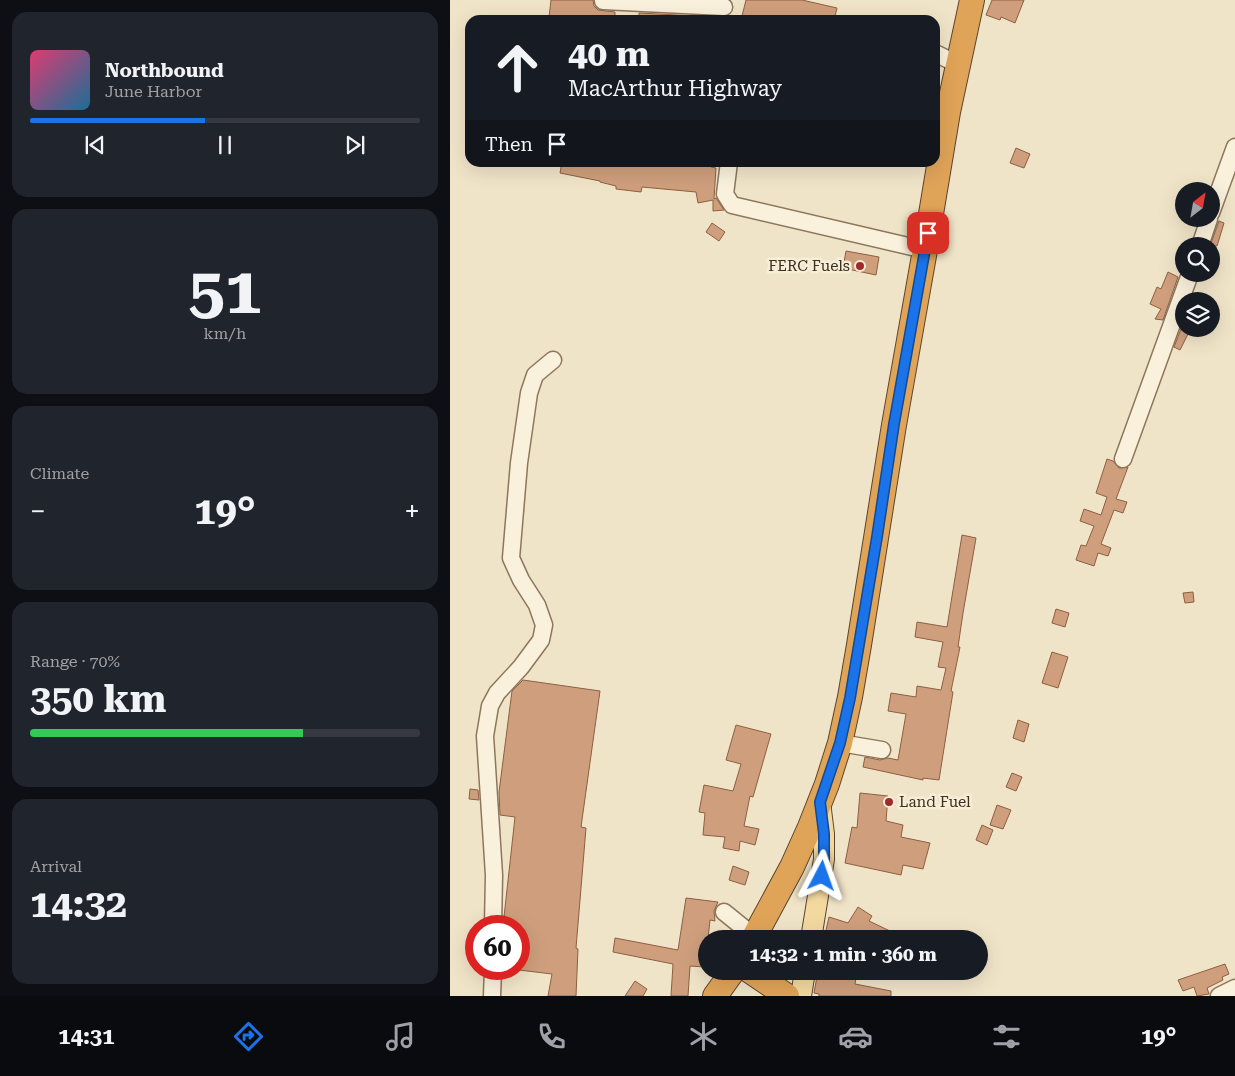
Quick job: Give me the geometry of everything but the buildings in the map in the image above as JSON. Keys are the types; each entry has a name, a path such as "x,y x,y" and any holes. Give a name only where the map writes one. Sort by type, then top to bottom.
{"highway":[{"path":"940,160 957,64 972,0"},
{"path":"758,930 792,867 820,802 840,743 860,645 894,424 939,167"},
{"path":"715,996 727,980"},
{"path":"763,980 787,996"}],"main road":[{"path":"812,930 824,859 824,834 820,802"},
{"path":"801,996 804,980"}],"street":[{"path":"602,1 725,9"},
{"path":"940,56 957,64"},
{"path":"1220,188 1235,146"},
{"path":"728,167 725,194 732,205 925,250"},
{"path":"1123,459 1187,282"},
{"path":"493,915 494,875 485,736 490,706 497,693 521,667 541,640 544,625 537,605 511,558 519,463 529,393 534,376 553,360"},
{"path":"840,743 882,750"},
{"path":"724,912 745,930"},
{"path":"492,996 493,980"},
{"path":"1219,996 1235,988"}],"place":[{"name":"FERC Fuels","path":"860,266"},
{"name":"Land Fuel","path":"889,802"}],"route":[{"path":"822,876 824,834 820,802 840,743 850,698 894,424 928,233"}]}
